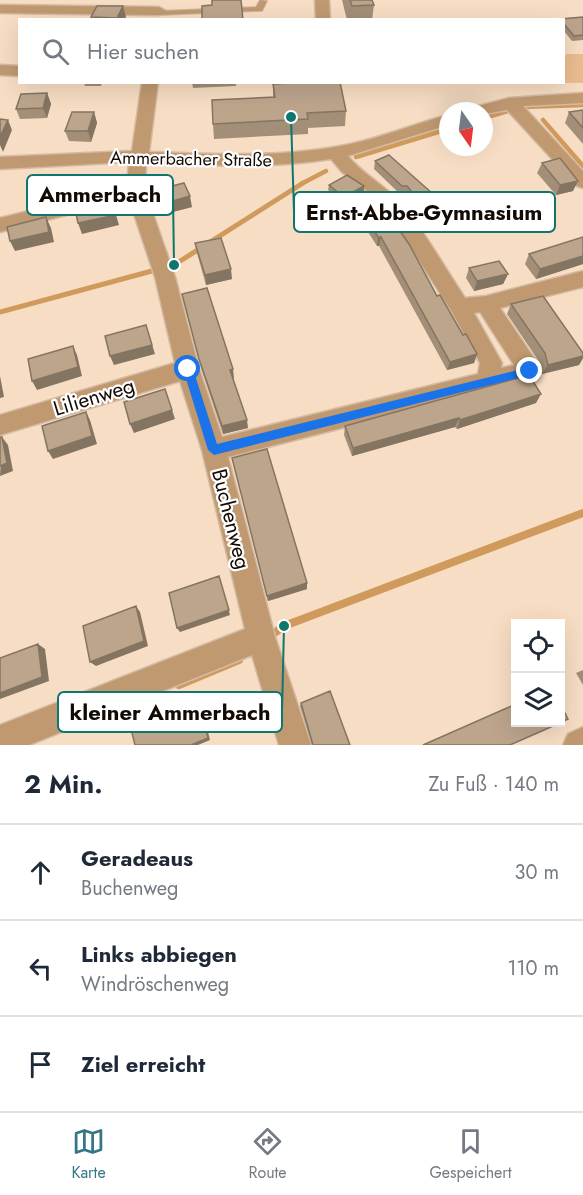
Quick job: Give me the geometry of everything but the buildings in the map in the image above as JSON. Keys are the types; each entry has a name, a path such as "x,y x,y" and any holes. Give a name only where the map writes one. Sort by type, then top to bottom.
{"street":[{"path":"322,0 323,18"},
{"path":"0,9 159,11"},
{"path":"0,70 18,71"},
{"name":"Buchenweg","path":"150,84 136,167 136,191 162,268 188,369 214,450 261,637 295,745"},
{"path":"493,107 510,103 583,98"},
{"path":"510,103 583,182"},
{"path":"523,115 583,113"},
{"name":"Ammerbacher Straße","path":"0,163 75,158 251,162 336,153 439,123"},
{"path":"336,153 348,168 381,193 399,213 459,306 491,363 488,381"},
{"path":"0,225 136,191"},
{"path":"459,306 486,304 583,279"},
{"path":"214,450 530,371 486,304"},
{"name":"Lilienweg","path":"0,425 188,369"},
{"path":"0,741 261,637"}],"lane":[{"path":"159,11 259,9 263,1"}],"shaded area":[{"path":"583,54 583,83 565,83 565,56"}],"waterway":[{"path":"523,107 583,105"},
{"path":"493,115 508,111"},
{"path":"543,120 583,166"},
{"path":"356,157 439,132"},
{"path":"301,184 326,171"},
{"path":"0,312 174,265 303,183"},
{"path":"273,634 284,626 583,513"},
{"path":"179,685 239,660"}],"place":[{"name":"Ernst-Abbe-Gymnasium","path":"291,117"},
{"name":"Ammerbach","path":"174,265"},
{"name":"kleiner Ammerbach","path":"284,626"}],"route":[{"path":"188,369 214,450 530,371"}]}
